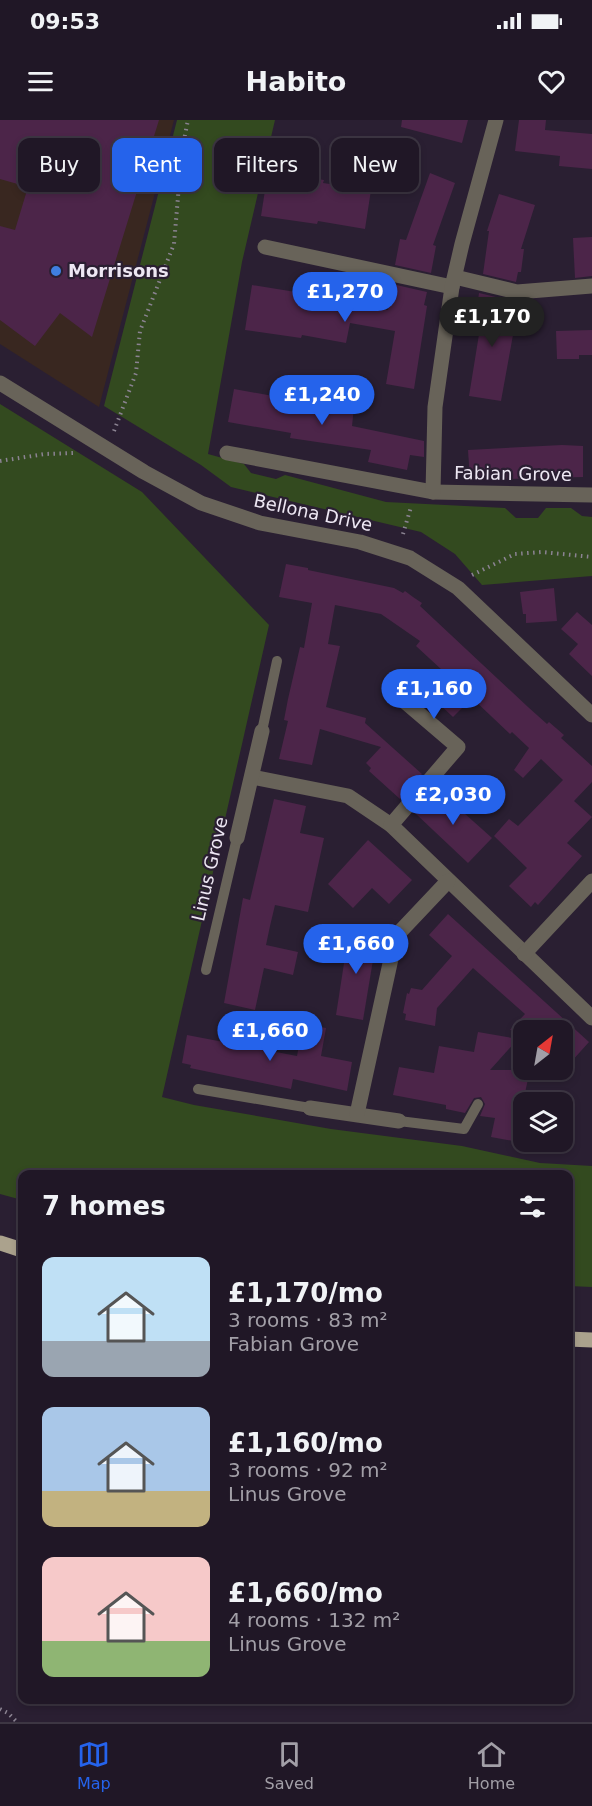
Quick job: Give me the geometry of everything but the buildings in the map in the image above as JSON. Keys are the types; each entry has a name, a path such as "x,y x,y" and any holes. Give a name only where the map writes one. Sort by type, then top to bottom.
{"main road":[{"path":"0,1243 18,1249"},
{"path":"573,1339 592,1340"}],"street":[{"name":"Fabian Grove","path":"433,492 435,407 453,282 496,120"},
{"path":"265,247 517,292 592,286"},
{"name":"Bellona Drive","path":"0,383 105,449 201,503 260,524 360,542 410,558 458,588 592,715"},
{"name":"Fabian Grove","path":"227,453 433,492 592,495"},
{"path":"391,825 458,747 403,700"},
{"name":"Linus Grove","path":"237,838 262,731"},
{"path":"252,777 348,796 391,825 592,1018"},
{"path":"357,1114 396,936 448,881"},
{"path":"524,954 592,881"},
{"path":"310,1108 399,1121"}],"lane":[{"name":"Linus Grove","path":"262,731 277,661"},
{"name":"Linus Grove","path":"206,970 237,838"},
{"path":"198,1089 310,1108"},
{"path":"399,1121 464,1129 478,1104"}],"path":[{"path":"105,449 122,414 136,373 140,331 174,244 182,150 188,120"},
{"path":"0,461 45,454 78,453"},
{"path":"403,534 416,489"},
{"path":"0,1709 17,1722"}],"shaded area":[{"name":"Morrisons","path":"0,120 174,120 169,138 112,138 112,192 155,192 99,407 0,344"}],"green space":[{"path":"177,120 275,120 271,138 214,138 214,192 258,192 242,262 208,454 244,464 251,473 276,479 285,475 386,502 505,508 516,518 538,518 546,508 571,508 582,516 592,517 592,576 482,585 455,554 421,532 231,487 201,465 104,406 159,192 202,192 202,138 172,138"},
{"path":"0,404 142,492 269,625 162,1097 194,1105 331,1129 462,1146 540,1163 592,1166 592,1287 573,1286 573,1170 18,1170 18,1199 0,1194"}],"place":[{"name":"Morrisons","path":"56,271"}]}
